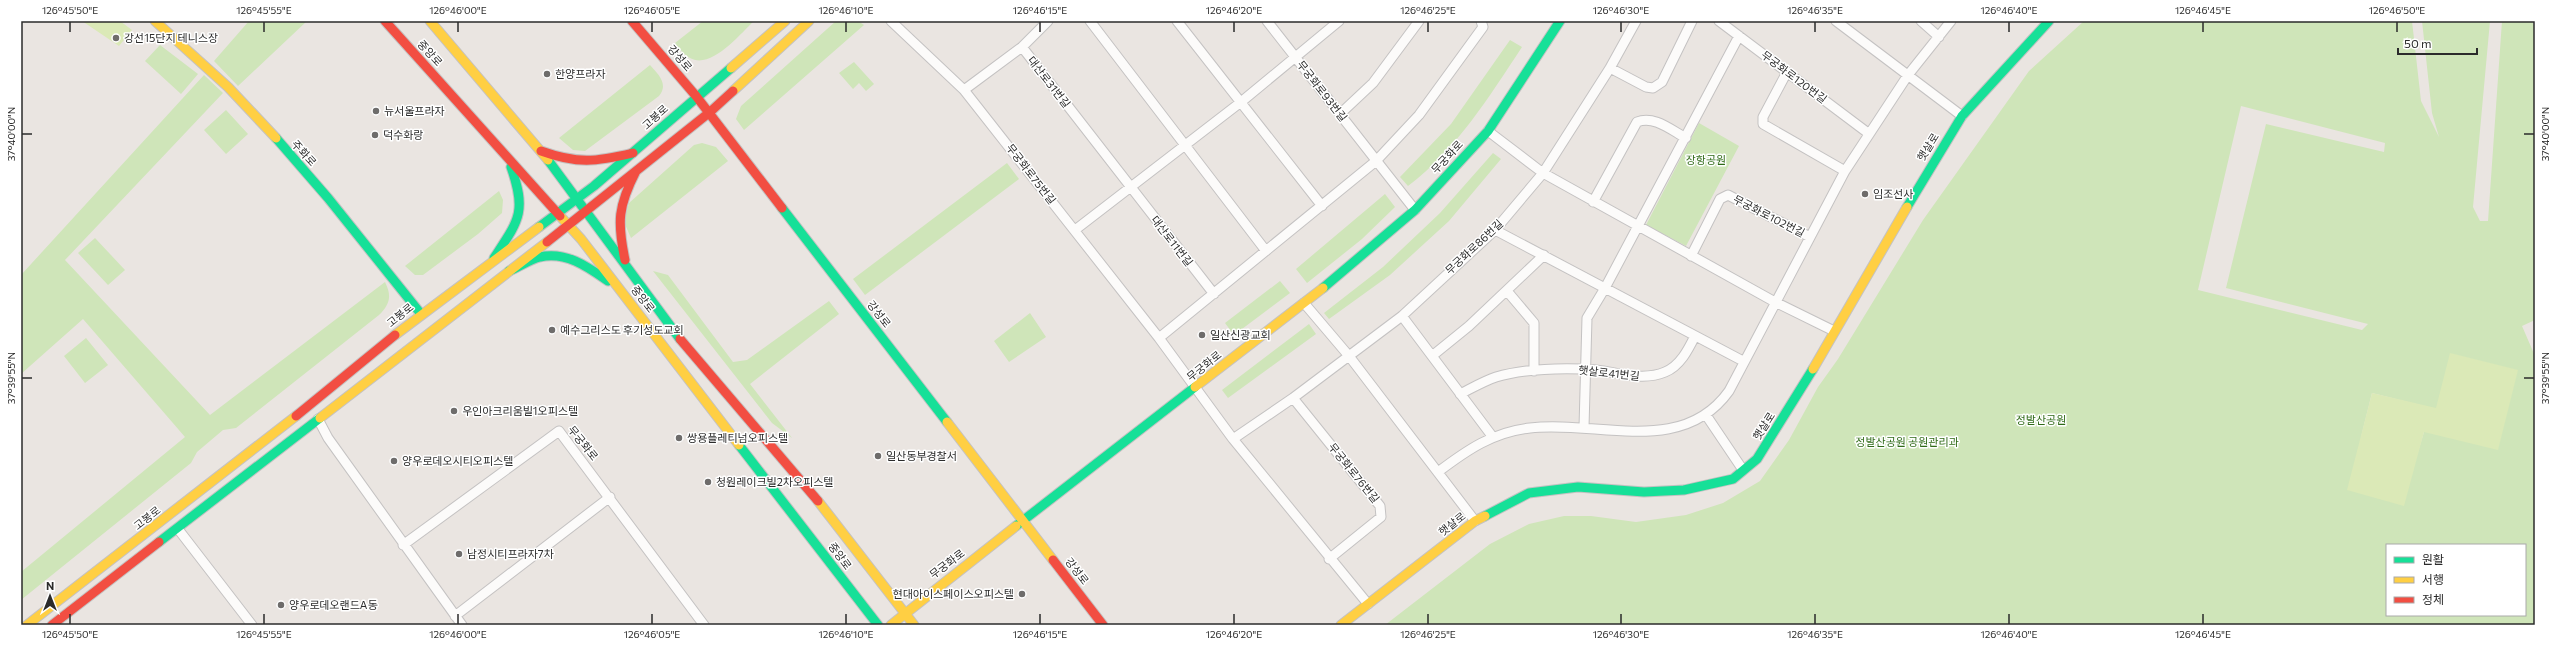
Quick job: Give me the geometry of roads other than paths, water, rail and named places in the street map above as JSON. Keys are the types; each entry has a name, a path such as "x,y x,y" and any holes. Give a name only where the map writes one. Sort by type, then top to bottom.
{"main road":[{"name":"주화로","path":"155,21 222,79 336,207 421,314"},
{"name":"중앙로","path":"385,21 569,225 878,625"},
{"name":"중앙로","path":"430,21 540,151 577,198 688,350 806,486 914,625"},
{"name":"강성로","path":"632,21 710,112 722,131 1103,625"},
{"name":"고봉로","path":"27,625 310,405 421,314 494,258 577,198 633,152 784,21"},
{"path":"52,625 586,212 710,112 809,21"},
{"name":"무궁화로","path":"891,625 904,613 1024,522 1361,258 1414,210 1488,131 1560,21"},
{"name":"햇살로","path":"1341,625 1475,521 1529,493 1578,487 1644,492 1684,490 1733,479 1757,459 1795,401 1834,331 1962,116 1993,80 2050,21"},
{"path":"540,151 566,161 583,164 633,152"},
{"path":"494,258 518,221 522,204 521,192 508,159"},
{"path":"626,266 618,229 617,214 624,194 636,171"},
{"path":"509,271 541,257 563,257 575,260 619,289"}],"street":[{"name":"무궁화로75번길","path":"891,21 964,90 1075,230 1196,388"},
{"name":"대산로31번길","path":"964,90 1022,47 1048,21"},
{"path":"1090,21 1186,144 1266,251"},
{"path":"1177,21 1322,206"},
{"name":"무궁화로93번길","path":"1267,21 1414,210"},
{"path":"1075,230 1241,102 1339,21"},
{"path":"1340,114 1373,83 1419,21"},
{"path":"1543,173 1610,68 1636,21"},
{"path":"1610,68 1646,87 1653,88 1662,82 1692,21"},
{"name":"무궁화로120번길","path":"1719,21 1868,133"},
{"path":"1836,21 1962,116"},
{"path":"1921,21 1939,37"},
{"path":"1787,72 1763,117 1763,124 1844,171 1908,75 1951,21"},
{"path":"1159,338 1376,161 1419,115 1482,24"},
{"path":"1584,427 1587,318 1605,288 1686,138 1739,36"},
{"name":"대산로31번길","path":"1022,47 1075,116"},
{"name":"대산로11번길","path":"1075,116 1214,294"},
{"path":"1593,202 1637,122 1644,119 1653,120 1686,138"},
{"path":"1488,131 1543,173 1593,202 1775,302 1834,331"},
{"name":"무궁화로102번길","path":"1775,302 1844,171"},
{"name":"무궁화로86번길","path":"1233,439 1293,398 1402,316 1495,230 1543,173"},
{"name":"무궁화로102번길","path":"1691,256 1720,199 1728,195 1810,237"},
{"path":"1495,230 1743,361"},
{"path":"1432,356 1507,291 1544,255"},
{"path":"1507,291 1534,323 1534,371"},
{"path":"1438,472 1468,449 1492,436 1530,428 1584,427 1656,431 1682,427 1706,415 1720,403 1729,391 1743,361 1775,302"},
{"path":"1304,303 1349,356 1475,521"},
{"path":"1402,316 1492,436"},
{"name":"햇살로41번길","path":"1460,394 1496,377 1534,371 1585,369 1642,377 1665,372 1675,367 1688,352 1695,336"},
{"path":"1196,388 1233,439 1328,559 1368,604"},
{"name":"무궁화로76번길","path":"1293,398 1380,506 1382,512 1381,517 1328,559"},
{"path":"1706,415 1743,470"},
{"path":"318,419 328,438 403,545 462,625"},
{"name":"무궁화로","path":"403,545 559,431 610,497 704,625"},
{"path":"455,616 610,497"},
{"path":"178,528 252,625"}],"place":[{"name":"강선15단지 테니스장","path":"116,38"},
{"name":"한양프라자","path":"547,74"},
{"name":"뉴서울프라자","path":"376,111"},
{"name":"덕수화랑","path":"375,135"},
{"name":"임조선사","path":"1865,194"},
{"name":"예수그리스도 후기성도교회","path":"552,330"},
{"name":"일산신광교회","path":"1202,335"},
{"name":"우인아크리움빌1오피스텔","path":"454,411"},
{"name":"쌍용플레티넘오피스텔","path":"679,438"},
{"name":"일산동부경찰서","path":"878,456"},
{"name":"양우로데오시티오피스텔","path":"394,461"},
{"name":"청원레이크빌2차오피스텔","path":"708,482"},
{"name":"남정시티프라자7차","path":"459,554"},
{"name":"현대아이스페이스오피스텔","path":"1022,594"},
{"name":"양우로데오랜드A동","path":"281,605"}],"park label":[{"name":"장항공원","path":"1706,160"},
{"name":"정발산공원","path":"2041,420"},
{"name":"정발산공원 공원관리과","path":"1907,442"}]}
